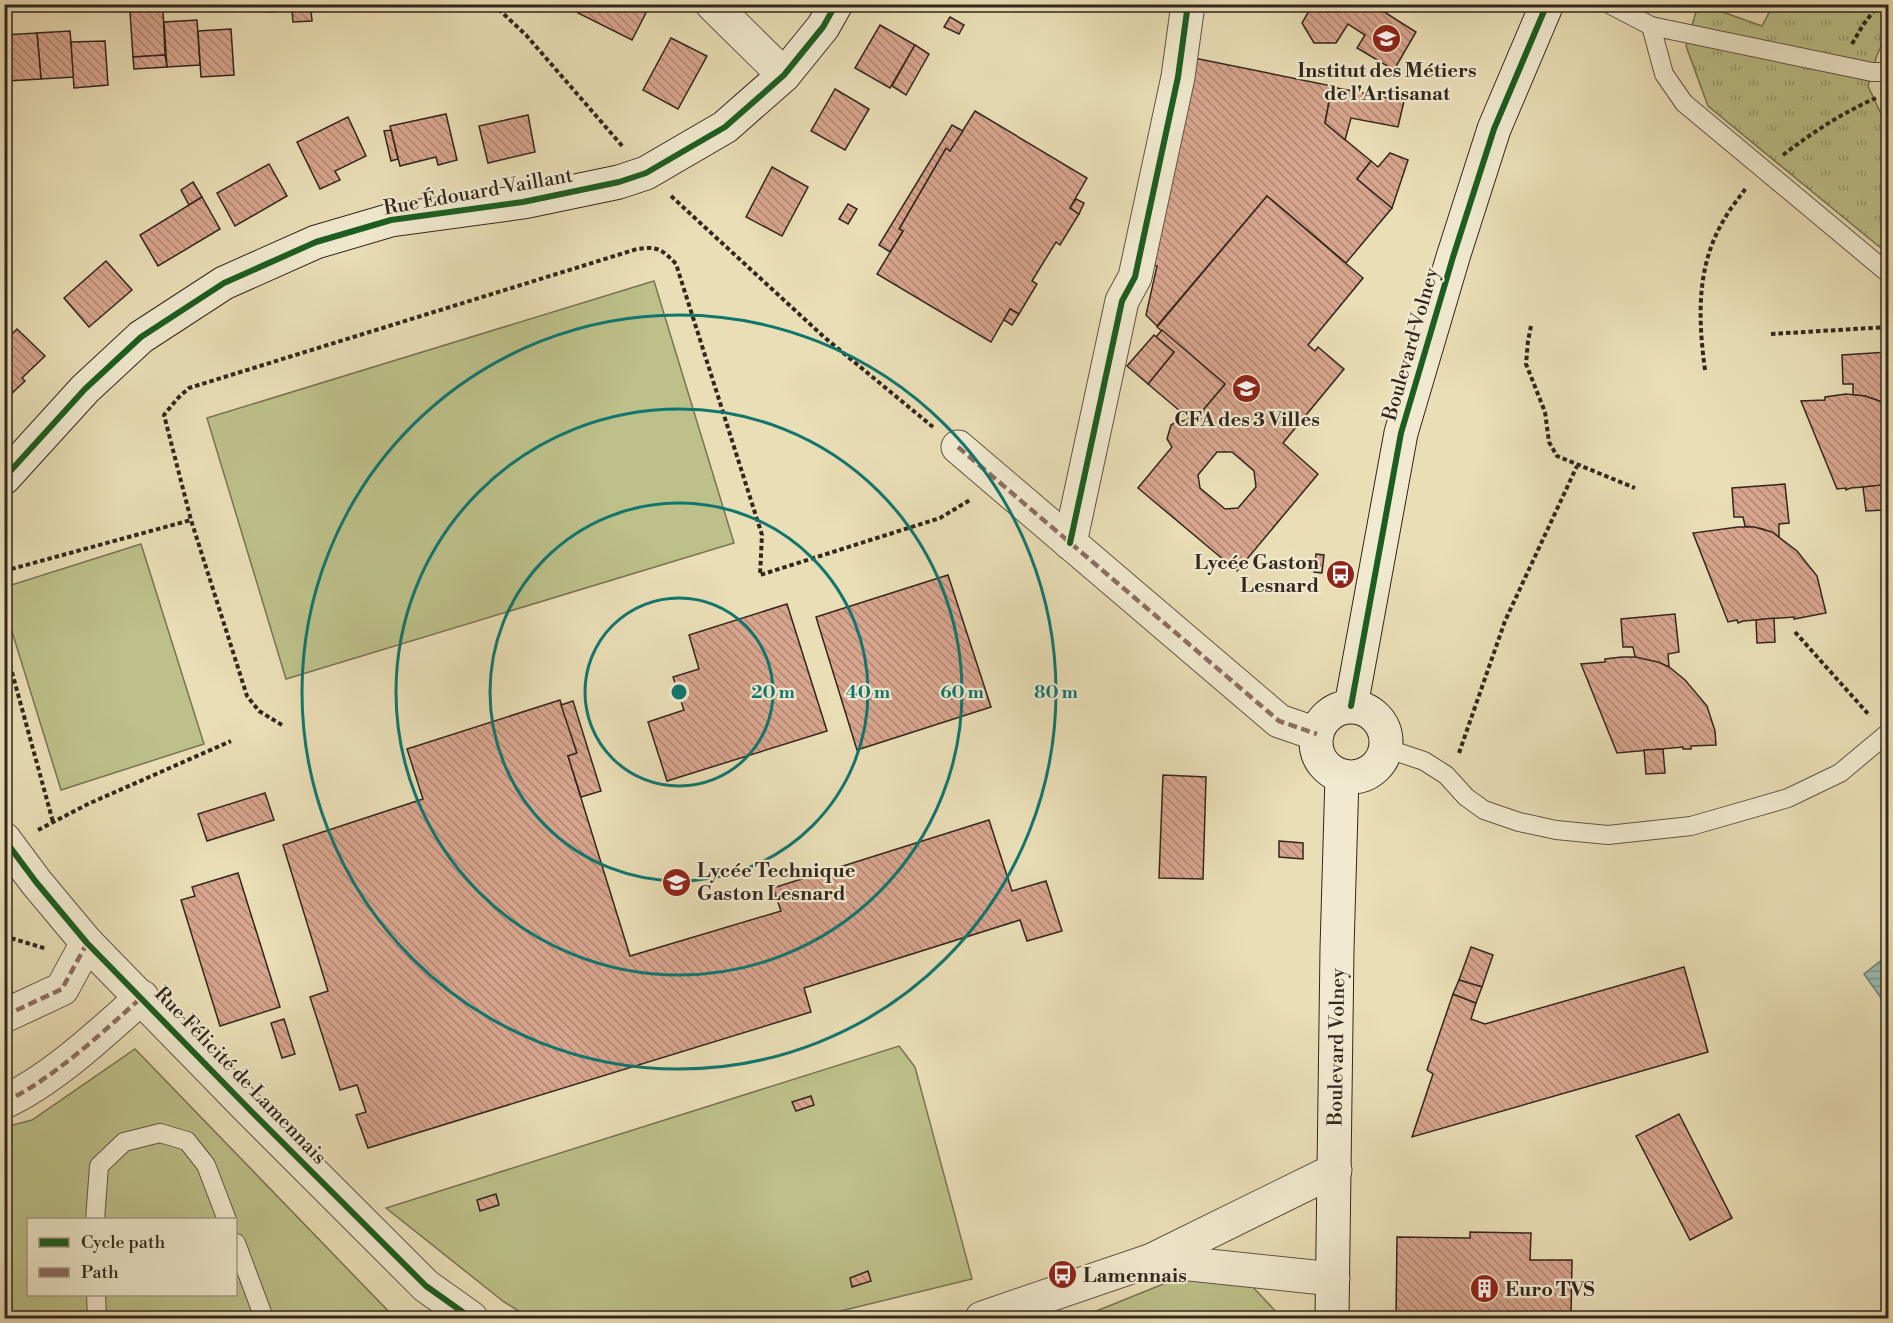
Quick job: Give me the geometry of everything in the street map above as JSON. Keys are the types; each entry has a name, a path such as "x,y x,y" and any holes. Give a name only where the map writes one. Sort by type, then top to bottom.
{"street":[{"path":"712,4 784,75"},
{"name":"Rue Édouard Vaillant","path":"4,478 85,389 141,336 225,283 316,242 391,220 524,202 619,182 646,173 725,127 784,75 823,27 836,4"},
{"path":"1070,543 1122,301 1135,277 1166,136 1178,77 1188,4"},
{"name":"Boulevard Volney","path":"1352,706 1401,433 1494,129 1547,4"},
{"path":"958,447 1279,721 1317,734"},
{"path":"1352,706 1363,709 1377,720 1385,736 1385,748 1381,759 1365,774 1353,777 1342,776 1324,764 1318,755 1317,734 1321,723 1329,714 1340,708 1352,706"},
{"name":"Boulevard Volney","path":"1332,1318 1337,949 1342,776"},
{"name":"Rue Félicité de Lamennais","path":"17,836 36,882 87,943 426,1286 471,1318"},
{"path":"4,1016 62,989 87,943"},
{"path":"4,1102 27,1092 142,997"},
{"path":"982,1318 1152,1260 1335,1170"},
{"path":"1152,1260 1333,1279"}],"lane":[{"path":"1609,4 1651,26 1872,72 1888,72"},
{"path":"1651,26 1664,74 1684,103 1888,273"},
{"path":"1385,748 1424,761 1446,775 1466,797 1484,810 1518,822 1556,830 1608,835 1691,826 1788,798 1840,772 1888,734"},
{"path":"95,1218 99,1166 124,1142 160,1133 187,1141 206,1165 225,1218"},
{"path":"237,1246 264,1318"},
{"path":"96,1296 97,1318"}],"path":[{"path":"494,4 526,35 646,173 824,338 958,447"},
{"path":"1839,65 1863,25 1879,4"},
{"path":"1705,370 1700,331 1700,293 1707,257 1724,218 1763,170 1815,130 1853,108 1880,97"},
{"path":"282,725 259,711 247,696 191,520 165,416 178,398 189,388 637,249 651,247 664,252 676,264 762,535 759,575 940,518 965,504 992,476"},
{"path":"1531,326 1527,341 1526,364 1545,412 1549,442 1557,456 1635,488"},
{"path":"1771,334 1888,327"},
{"path":"1446,775 1462,749 1505,621 1577,466"},
{"path":"4,571 191,520"},
{"path":"1795,632 1888,734"},
{"path":"4,643 53,822"},
{"path":"17,836 53,822 231,741"},
{"path":"4,936 56,952"}],"green space":[{"path":"1698,5 1762,26 1773,5 1888,5 1888,31 1877,55 1868,86 1888,129 1888,254 1708,106 1686,46"},
{"path":"654,281 734,543 286,679 207,418"},
{"path":"141,544 204,744 61,790 5,609 5,587"},
{"path":"899,1046 915,1067 972,1279 812,1318 530,1318 504,1302 386,1208"},
{"path":"135,1049 395,1318 5,1318 5,1127 32,1120"},
{"path":"1188,1274 1250,1284 1282,1318 1079,1318"}],"water":[{"path":"1888,955 1888,1008 1864,974"}],"building":[{"path":"266,4 311,4 311,10 266,12"},
{"path":"311,4 323,4 323,9 311,10"},
{"path":"583,4 644,4 649,7 632,40 578,13"},
{"name":"Institut des Métiers de l'Artisanat","path":"1313,4 1384,4 1381,10 1416,32 1394,70 1357,48 1365,35 1348,24 1336,43 1314,43 1302,23"},
{"path":"1746,4 1765,4 1762,11"},
{"path":"163,10 165,55 133,57 130,12"},
{"path":"311,10 312,21 293,22 292,11"},
{"path":"950,17 964,25 959,34 944,27"},
{"path":"197,20 200,65 167,67 164,22"},
{"path":"880,25 915,45 890,88 855,68"},
{"path":"231,29 234,75 201,77 198,31"},
{"path":"70,31 74,77 41,79 37,33"},
{"path":"37,33 41,79 7,81 4,35"},
{"path":"671,38 707,56 678,109 643,90"},
{"path":"4,39 7,81 4,81"},
{"path":"105,41 108,85 74,88 71,42"},
{"path":"915,45 929,54 906,95 892,86"},
{"path":"165,55 167,67 134,69 133,57"},
{"path":"1194,58 1332,86 1325,123 1371,161 1357,179 1392,208 1346,263 1267,196 1157,326 1146,315 1157,266 1149,264"},
{"path":"1332,87 1404,101 1398,127 1351,118 1345,140 1325,123"},
{"path":"835,89 869,109 845,150 811,131"},
{"path":"975,111 1087,178 1070,208 1079,214 1060,245 1056,242 1032,281 1037,284 1019,314 1010,309 991,342 877,274 903,231 899,229 946,148 950,151"},
{"path":"446,114 457,160 438,165 436,157 400,166 390,126"},
{"path":"528,115 535,152 488,163 479,126"},
{"path":"348,117 366,156 335,171 340,180 320,189 297,142"},
{"path":"952,125 963,131 950,151 946,148 899,229 903,231 890,252 879,245"},
{"path":"391,130 398,159 391,161 384,131"},
{"path":"1390,153 1408,160 1392,208 1357,179 1371,161 1378,167"},
{"path":"269,164 287,196 235,226 217,193"},
{"path":"772,167 808,187 782,236 746,217"},
{"path":"193,182 202,197 189,205 181,190"},
{"path":"1267,196 1363,278 1308,345 1315,351 1318,347 1344,369 1283,443 1318,474 1237,571 1138,488 1172,447 1167,439 1171,425 1187,420 1192,423 1225,384 1157,327","holes":["1217,452 1232,452 1254,471 1256,487 1238,508 1225,509 1200,488 1198,475"]},
{"path":"202,197 220,229 158,266 140,235"},
{"path":"1076,199 1084,203 1079,214 1070,208"},
{"path":"848,204 857,209 848,224 839,219"},
{"path":"106,261 132,290 89,327 64,298"},
{"path":"1010,309 1019,314 1012,325 1004,320"},
{"path":"17,329 45,356 22,378 25,381 9,396 4,391 4,342"},
{"path":"1162,330 1225,384 1193,422 1148,384 1174,352 1156,337"},
{"path":"1154,335 1174,352 1148,384 1127,366"},
{"path":"1888,352 1888,392 1886,392 1888,404 1865,396 1853,395 1853,384 1843,384 1842,355"},
{"path":"1846,394 1865,396 1888,404 1888,485 1837,489 1801,401 1825,400 1825,397"},
{"path":"1785,484 1789,523 1779,524 1779,537 1763,529 1745,526 1743,517 1734,517 1732,488"},
{"path":"1882,485 1884,510 1866,511 1863,487"},
{"path":"1754,527 1772,532 1797,551 1817,576 1826,613 1794,619 1794,617 1728,622 1693,533"},
{"path":"1316,554 1324,555 1322,573 1314,572"},
{"path":"948,575 991,707 857,750 816,617"},
{"path":"787,604 827,731 667,781 648,722 684,710 673,677 699,669 689,635"},
{"path":"1675,614 1679,652 1668,654 1669,667 1635,657 1633,647 1623,647 1621,619"},
{"path":"1774,618 1775,642 1757,643 1756,620"},
{"path":"1622,657 1658,662 1669,667 1685,680 1707,706 1715,731 1716,745 1691,746 1691,749 1683,749 1683,747 1617,753 1581,664 1605,662 1605,659"},
{"path":"560,700 577,753 568,756 630,956 781,911 773,888 989,820 1012,891 1046,881 1062,931 1027,941 1020,920 804,988 811,1012 368,1148 356,1115 366,1112 357,1085 340,1090 310,997 328,991 283,845 423,799 407,749"},
{"path":"573,701 601,791 581,797 568,756 577,753 561,705"},
{"path":"1663,749 1665,773 1646,774 1644,750"},
{"path":"1163,775 1206,777 1203,879 1159,878"},
{"path":"265,793 274,820 207,841 198,814"},
{"path":"1279,841 1303,843 1303,859 1279,857"},
{"path":"238,873 280,1007 220,1026 181,900 195,896 192,887"},
{"path":"1471,947 1493,955 1482,987 1459,980"},
{"path":"1684,967 1708,1052 1412,1137 1433,1074 1427,1070 1453,994 1476,1003 1471,1019 1485,1024"},
{"path":"1459,980 1482,987 1476,1003 1453,994"},
{"path":"284,1019 295,1054 282,1058 271,1023"},
{"path":"811,1096 814,1105 796,1111 792,1102"},
{"path":"1679,1114 1732,1218 1690,1240 1636,1136"},
{"path":"496,1194 499,1205 480,1211 477,1200"},
{"name":"Euro TVS","path":"1470,1232 1531,1233 1530,1260 1572,1260 1571,1318 1396,1318 1397,1237 1470,1238"},
{"path":"868,1271 871,1281 852,1287 850,1278"},
{"path":"1179,1312 1180,1318 1159,1318"}],"marked path":[{"path":"958,447 1279,721 1317,734"},
{"path":"4,1016 62,989 87,943"},
{"path":"4,1102 22,1093 58,1068 94,1040 142,997"}],"cycle path":[{"path":"4,478 85,389 141,337 224,283 316,242 391,220 523,202 619,182 646,173 725,127 784,75 823,27 836,4"},
{"path":"1070,543 1122,301 1135,277 1178,77 1188,4"},
{"path":"1351,706 1401,433 1494,129 1547,4"},
{"path":"4,839 36,882 87,943 426,1286 471,1318"}],"place":[{"name":"Institut des Métiers de l'Artisanat","path":"1387,39"},
{"name":"CFA des 3 Villes","path":"1247,389"},
{"name":"Lycée Gaston Lesnard","path":"1340,574"},
{"name":"Lycée Technique Gaston Lesnard","path":"676,882"},
{"name":"Lamennais","path":"1062,1275"},
{"name":"Euro TVS","path":"1484,1289"}]}
